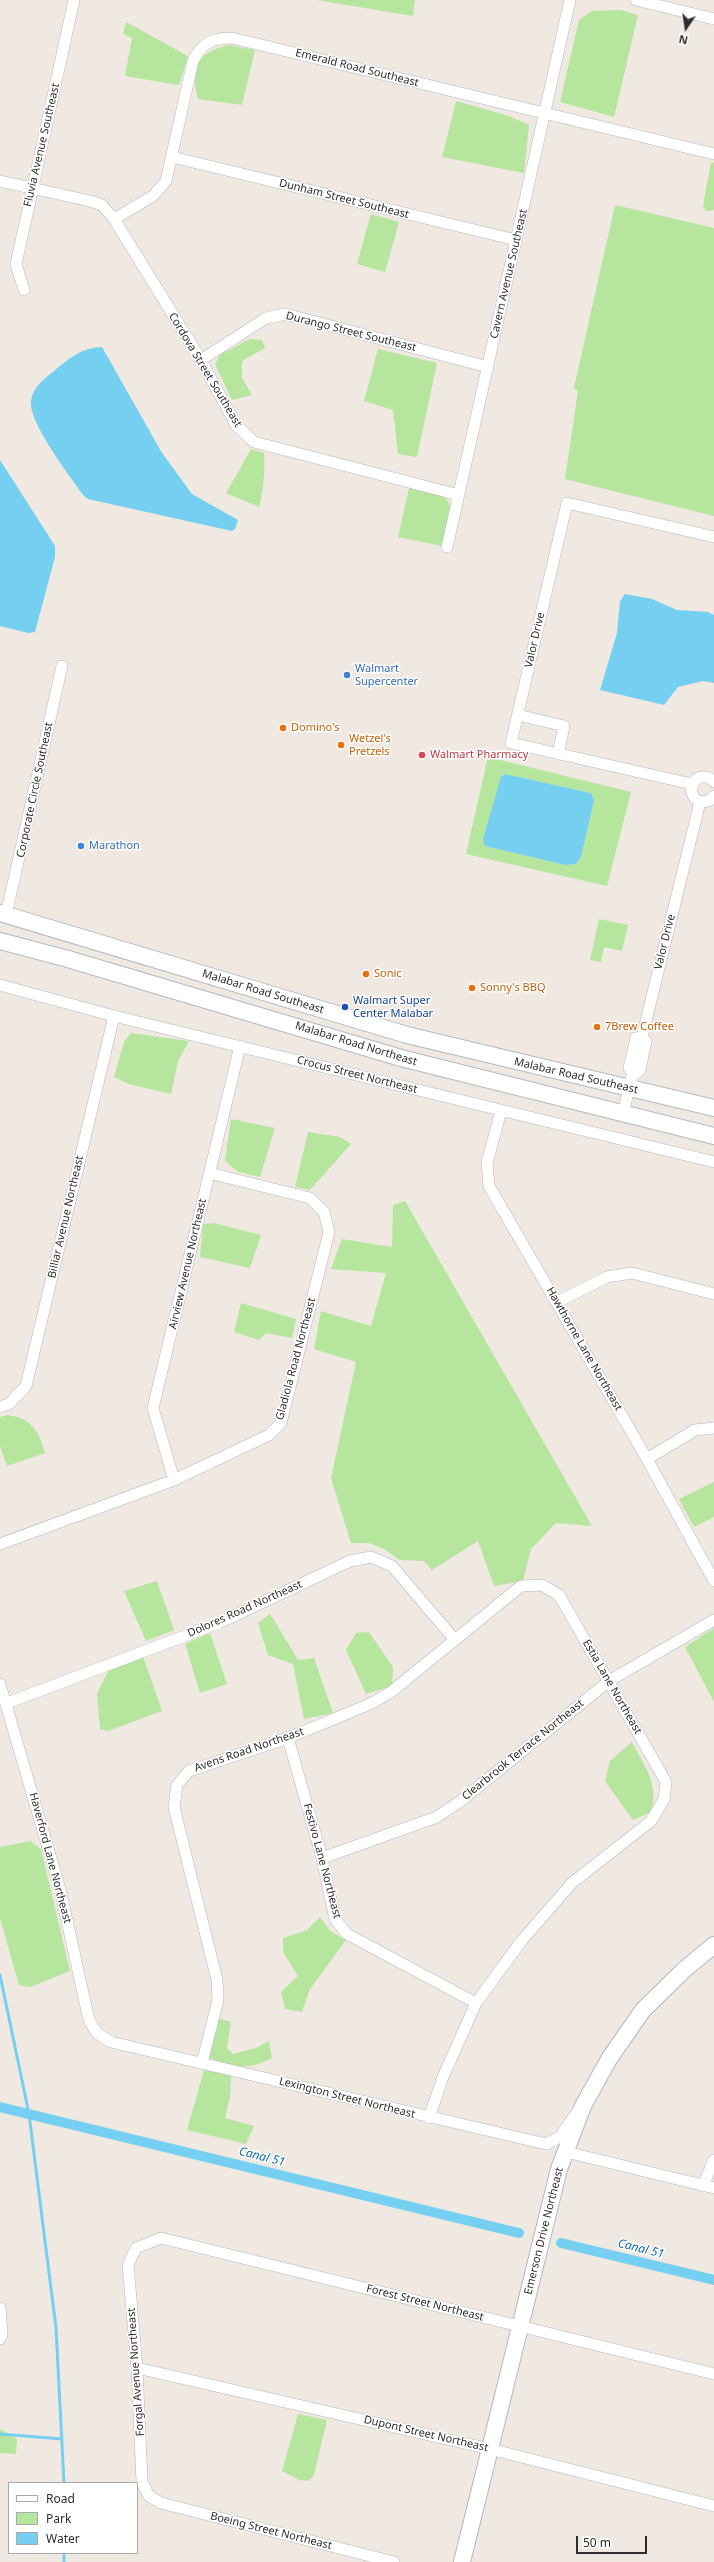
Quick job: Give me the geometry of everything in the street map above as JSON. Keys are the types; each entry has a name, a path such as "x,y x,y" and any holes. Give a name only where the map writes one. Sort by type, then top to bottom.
{"main road":[{"name":"Malabar Road Southeast","path":"3,914 407,1035 714,1108"},
{"name":"Malabar Road Northeast","path":"0,941 57,956 401,1058 714,1136"},
{"path":"57,956 81,950 98,942"},
{"name":"Emerson Drive Northeast","path":"462,2562 559,2168 583,2106 609,2059 643,2010 685,1969 714,1945"}],"street":[{"name":"Fluvia Avenue Southeast","path":"24,290 16,264 74,0"},
{"name":"Cavern Avenue Southeast","path":"447,548 570,0"},
{"path":"636,0 714,19"},
{"name":"Emerald Road Southeast","path":"114,219 153,196 166,181 193,61 200,48 208,41 217,38 232,38 714,154"},
{"name":"Dunham Street Southeast","path":"172,157 516,240"},
{"name":"Cordova Street Southeast","path":"0,181 102,205 114,219 201,360 236,424 254,442 459,495"},
{"name":"Durango Street Southeast","path":"201,360 266,318 285,314 488,367"},
{"name":"Valor Drive","path":"692,784 511,743 567,503 714,537"},
{"name":"Corporate Circle Southeast","path":"3,914 62,666"},
{"path":"518,715 564,726 558,754"},
{"path":"714,782 709,778 701,777 692,784 691,792 700,802 709,801 714,796"},
{"name":"Valor Drive","path":"623,1114 633,1073 629,1068 636,1038 642,1037 700,802"},
{"name":"Crocus Street Northeast","path":"0,985 114,1016 714,1162"},
{"name":"Billiar Avenue Northeast","path":"0,1407 9,1404 26,1386 114,1016"},
{"name":"Airview Avenue Northeast","path":"174,1480 153,1408 240,1046"},
{"name":"Hawthorne Lane Northeast","path":"501,1111 487,1163 489,1186 647,1459 714,1581"},
{"name":"Gladiola Road Northeast","path":"0,1544 174,1480 269,1435 281,1423 329,1232 324,1212 310,1198 209,1174"},
{"path":"557,1302 607,1278 632,1273 714,1294"},
{"path":"647,1459 695,1430 714,1428"},
{"name":"Dolores Road Northeast","path":"7,1704 219,1623 350,1561 371,1557 392,1566 455,1640"},
{"name":"Avens Road Northeast","path":"202,2063 218,2000 217,1980 174,1807 177,1785 189,1771 288,1738 370,1704 386,1695 521,1586 542,1585"},
{"name":"Estia Lane Northeast","path":"476,2003 522,1939 572,1883 651,1821 664,1799 666,1782 609,1681 559,1595 542,1585"},
{"name":"Clearbrook Terrace Northeast","path":"322,1858 437,1817 462,1800 609,1681 714,1620"},
{"name":"Haverford Lane Northeast","path":"0,1684 60,1889 89,2020 97,2033"},
{"name":"Festivo Lane Northeast","path":"288,1738 322,1858 336,1918 346,1934 476,2003"},
{"path":"429,2118 442,2077 476,2003"},
{"name":"Lexington Street Northeast","path":"97,2033 111,2042 429,2118 546,2144 560,2137 572,2117 583,2106"},
{"path":"566,2152 709,2187 714,2160"},
{"name":"Forest Street Northeast","path":"136,2248 161,2238 714,2374"},
{"name":"Forgal Avenue Northeast","path":"136,2248 128,2265 137,2368 142,2482 149,2496"},
{"path":"0,2308 2,2334 0,2339"},
{"name":"Dupont Street Northeast","path":"137,2368 490,2449 714,2506"},
{"name":"Boeing Street Northeast","path":"149,2496 162,2503 394,2562"}],"green space":[{"path":"317,0 415,0 413,16"},
{"path":"620,10 638,15 614,117 560,102 579,20 592,11"},
{"path":"126,22 188,56 179,85 125,76 132,38 123,34"},
{"path":"229,45 255,50 242,105 198,99 195,88 195,78 198,63 210,52"},
{"path":"456,101 509,116 529,125 524,173 442,157"},
{"path":"711,162 714,163 714,210 706,211 703,206"},
{"path":"615,205 714,228 714,516 565,479 578,391 574,388"},
{"path":"371,214 399,222 385,272 357,264"},
{"path":"250,339 262,340 265,348 242,361 242,378 252,395 232,400 215,364 220,355"},
{"path":"378,349 437,363 417,457 398,454 393,410 364,401"},
{"path":"251,449 264,453 264,480 259,507 226,493"},
{"path":"409,488 431,492 447,499 451,510 442,546 398,537"},
{"path":"488,757 631,792 607,886 466,854","holes":["505,774 591,793 594,801 581,857 576,864 565,865 485,846 501,777"]},
{"path":"599,919 628,925 622,951 604,947 601,962 590,960"},
{"path":"131,1033 189,1041 178,1061 171,1094 129,1084 114,1077 124,1042"},
{"path":"231,1119 275,1128 260,1177 238,1172 225,1161"},
{"path":"308,1132 340,1137 351,1144 310,1190 295,1187"},
{"path":"405,1201 592,1526 556,1523 531,1549 523,1581 494,1586 478,1541 432,1570 424,1561 400,1560 384,1549 369,1543 351,1543 331,1478 356,1362 314,1349 321,1311 371,1326 386,1273 331,1269 342,1239 392,1247 393,1205"},
{"path":"214,1223 261,1235 250,1268 200,1257 203,1224"},
{"path":"241,1303 296,1319 292,1338 266,1333 259,1340 234,1332"},
{"path":"8,1415 23,1419 33,1427 40,1438 45,1453 7,1466 0,1446 0,1417"},
{"path":"714,1482 714,1517 694,1527 679,1499"},
{"path":"157,1581 174,1630 146,1641 124,1591"},
{"path":"270,1614 298,1660 314,1658 333,1713 304,1719 293,1664 268,1655 258,1623"},
{"path":"714,1628 714,1702 685,1647"},
{"path":"369,1632 393,1667 392,1686 366,1694 346,1650 356,1633"},
{"path":"210,1633 227,1684 200,1693 185,1644"},
{"path":"143,1656 162,1711 108,1731 100,1729 97,1694 109,1669"},
{"path":"632,1742 646,1767 653,1792 651,1812 633,1820 605,1781 610,1761"},
{"path":"30,1841 41,1849 70,1971 30,1987 19,1985 0,1918 0,1847"},
{"path":"320,1917 330,1931 346,1940 310,1989 302,2012 285,2009 281,1992 298,1976 283,1952 283,1938 307,1930"},
{"path":"217,2018 231,2022 227,2048 233,2054 256,2048 269,2041 272,2058 255,2065 240,2066 207,2057"},
{"path":"204,2070 231,2074 230,2097 225,2118 254,2126 246,2144 187,2130"},
{"path":"298,2414 327,2420 314,2475 309,2481 299,2480 282,2471"},
{"path":"0,2429 17,2439 16,2454 0,2453"}],"water":[{"path":"102,347 162,453 192,494 238,520 235,529 232,531 88,499 83,495 43,435 36,422 31,401 37,387 46,377 65,362 76,354 88,349"},
{"path":"0,460 55,546 55,557 35,632 28,633 0,626"},
{"path":"625,594 652,599 677,610 708,612 714,615 714,683 703,681 678,687 664,705 600,690 617,633 620,601"},
{"path":"505,774 591,793 594,801 581,857 576,864 565,865 485,846 483,839 501,777"}],"waterway":[{"path":"0,1975 29,2114 56,2328 64,2482"},
{"name":"Canal 51","path":"0,2107 519,2233"},
{"name":"Canal 51","path":"561,2243 714,2280"},
{"path":"0,2434 62,2439"},
{"path":"64,2554 64,2562"}],"place":[{"name":"Walmart Supercenter","path":"347,675"},
{"name":"Domino's","path":"283,728"},
{"name":"Wetzel's Pretzels","path":"341,745"},
{"name":"Walmart Pharmacy","path":"422,755"},
{"name":"Marathon","path":"81,846"},
{"name":"Sonic","path":"366,974"},
{"name":"Sonny's BBQ","path":"472,988"},
{"name":"Walmart Super Center Malabar","path":"345,1007"},
{"name":"7Brew Coffee","path":"597,1027"}]}
